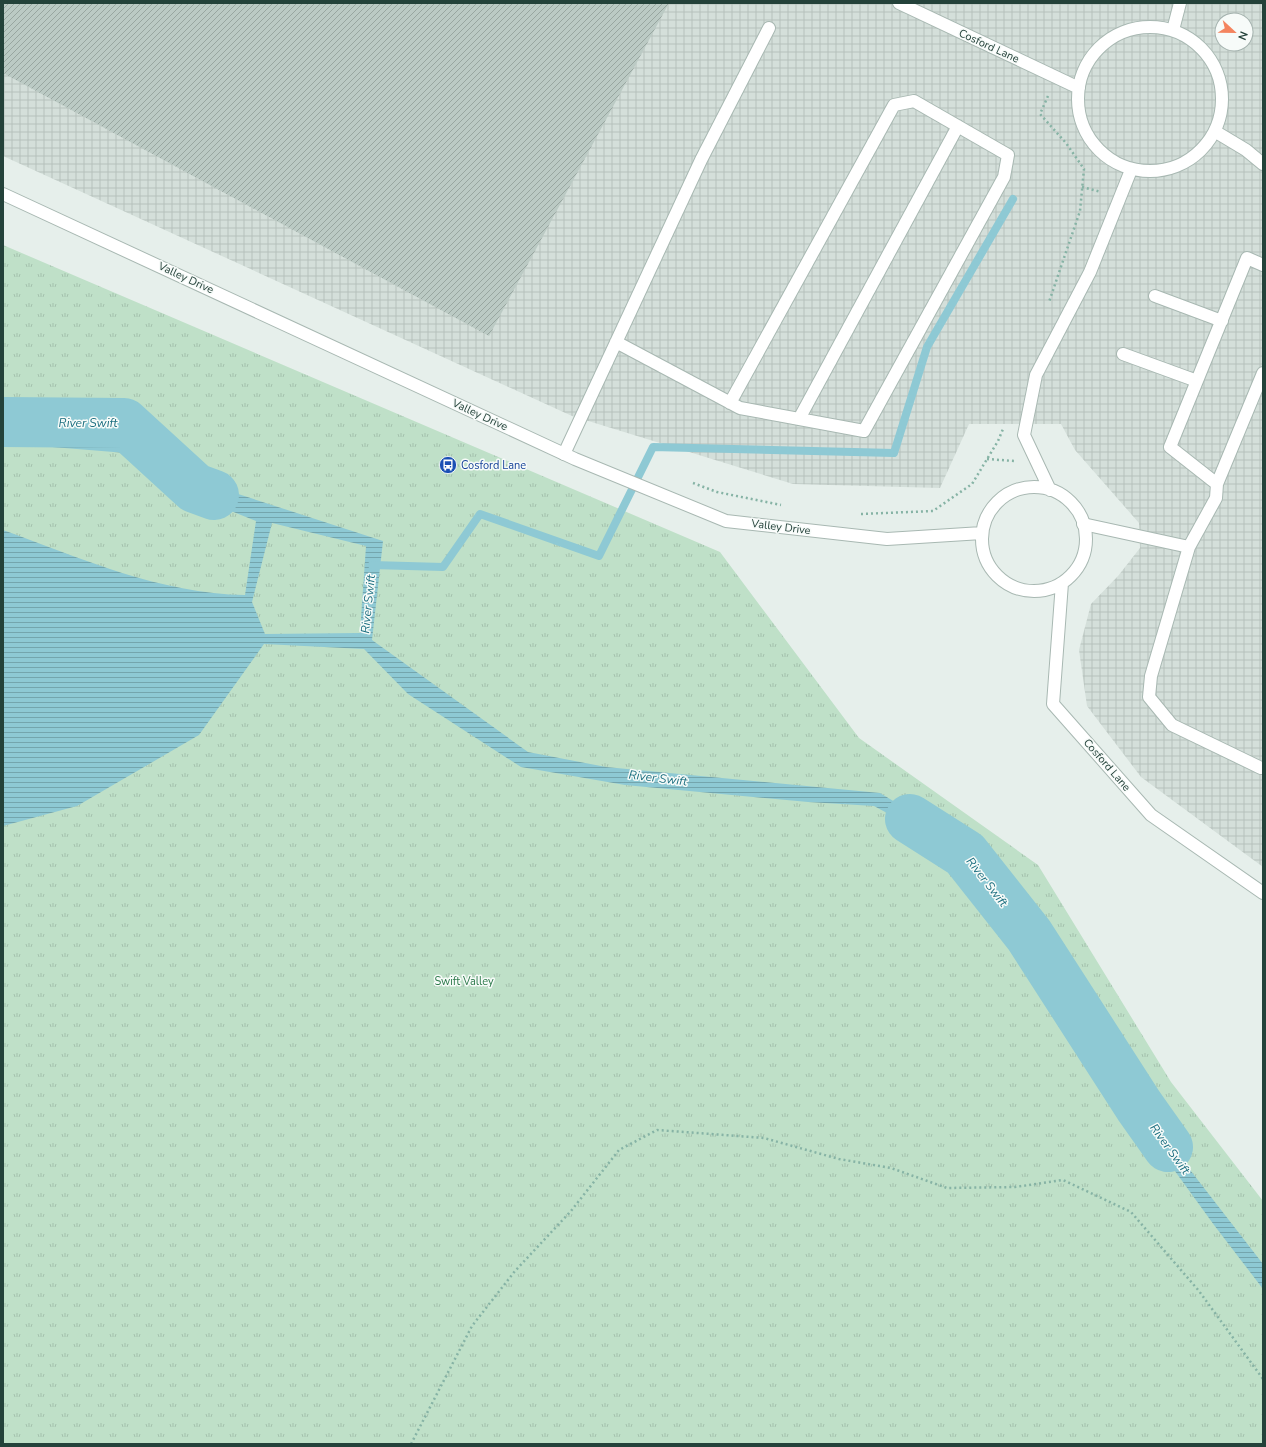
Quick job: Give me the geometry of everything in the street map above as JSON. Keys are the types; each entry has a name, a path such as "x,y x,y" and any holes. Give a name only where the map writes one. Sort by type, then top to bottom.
{"street":[{"name":"Cosford Lane","path":"898,3 1079,88"},
{"path":"1173,30 1180,3"},
{"path":"1148,26 1173,30 1195,41 1212,60 1222,83 1223,108 1216,132 1201,152 1180,166 1156,172 1131,170 1112,161 1096,148 1084,130 1078,110 1079,88 1086,64 1102,45 1123,32 1148,26"},
{"path":"564,454 701,160 769,28"},
{"path":"616,342 730,403 740,408 864,431 1004,177 1008,155 914,101 894,105 730,403"},
{"path":"799,419 958,126"},
{"path":"1216,132 1246,150 1263,164"},
{"path":"1050,490 1024,435 1036,375 1090,272 1131,170"},
{"name":"Valley Drive","path":"3,194 564,454 726,521 887,539 982,533"},
{"path":"1217,484 1170,447 1247,258 1263,265"},
{"path":"1155,296 1222,321"},
{"path":"1123,354 1197,382"},
{"path":"1261,768 1172,725 1149,696 1151,676 1189,547 1216,498 1217,484 1263,373"},
{"path":"1035,487 1050,490 1065,497 1076,509 1084,524 1086,541 1083,557 1074,572 1062,583 1047,589 1030,591 1014,587 1000,578 989,566 983,550 982,533 986,519 994,506 1006,495 1020,489 1035,487"},
{"path":"1084,524 1189,547"},
{"name":"Cosford Lane","path":"1062,583 1053,704 1151,815 1263,893"}],"path":[{"path":"411,1444 472,1326 515,1271 571,1211 619,1150 657,1130 764,1138 838,1158 892,1168 947,1188 1015,1188 1064,1180 1131,1212 1199,1291 1263,1379"}],"shaded area":[{"path":"3,3 1263,3 1263,867 1141,777 1087,706 1079,650 1091,604 1118,576 1140,548 1139,523 1075,450 1061,424 969,424 940,488 793,484 572,416 3,156"}],"green space":[{"name":"Swift Valley","path":"3,245 720,552 859,738 1038,865 1171,1082 1263,1201 1263,1444 3,1444"}],"water":[{"path":"120,428 198,481 383,541 372,640 528,752 606,767 880,793 998,864 1025,900 1053,981 1104,1059 1263,1264 1263,1289 1214,1225 1085,1047 1046,982 1021,911 991,869 874,806 808,802 625,785 521,767 408,694 364,649 264,644 199,735 77,806 3,826 3,530 121,573 183,588 214,593 245,595 256,521 206,501 126,453 3,443 3,430","holes":["272,523 366,546 360,633 265,634 252,602"]}],"building":[{"path":"3,3 669,3 489,336 3,73"}],"waterway":[{"path":"372,565 443,567 480,514 599,556 653,447 894,453 927,347 1013,199"},
{"name":"River Swift","path":"3,422 124,423 195,488 214,495"},
{"name":"River Swift","path":"910,819 965,854 1029,935 1139,1106 1168,1147"}],"place":[{"name":"Cosford Lane","path":"448,465"}]}
